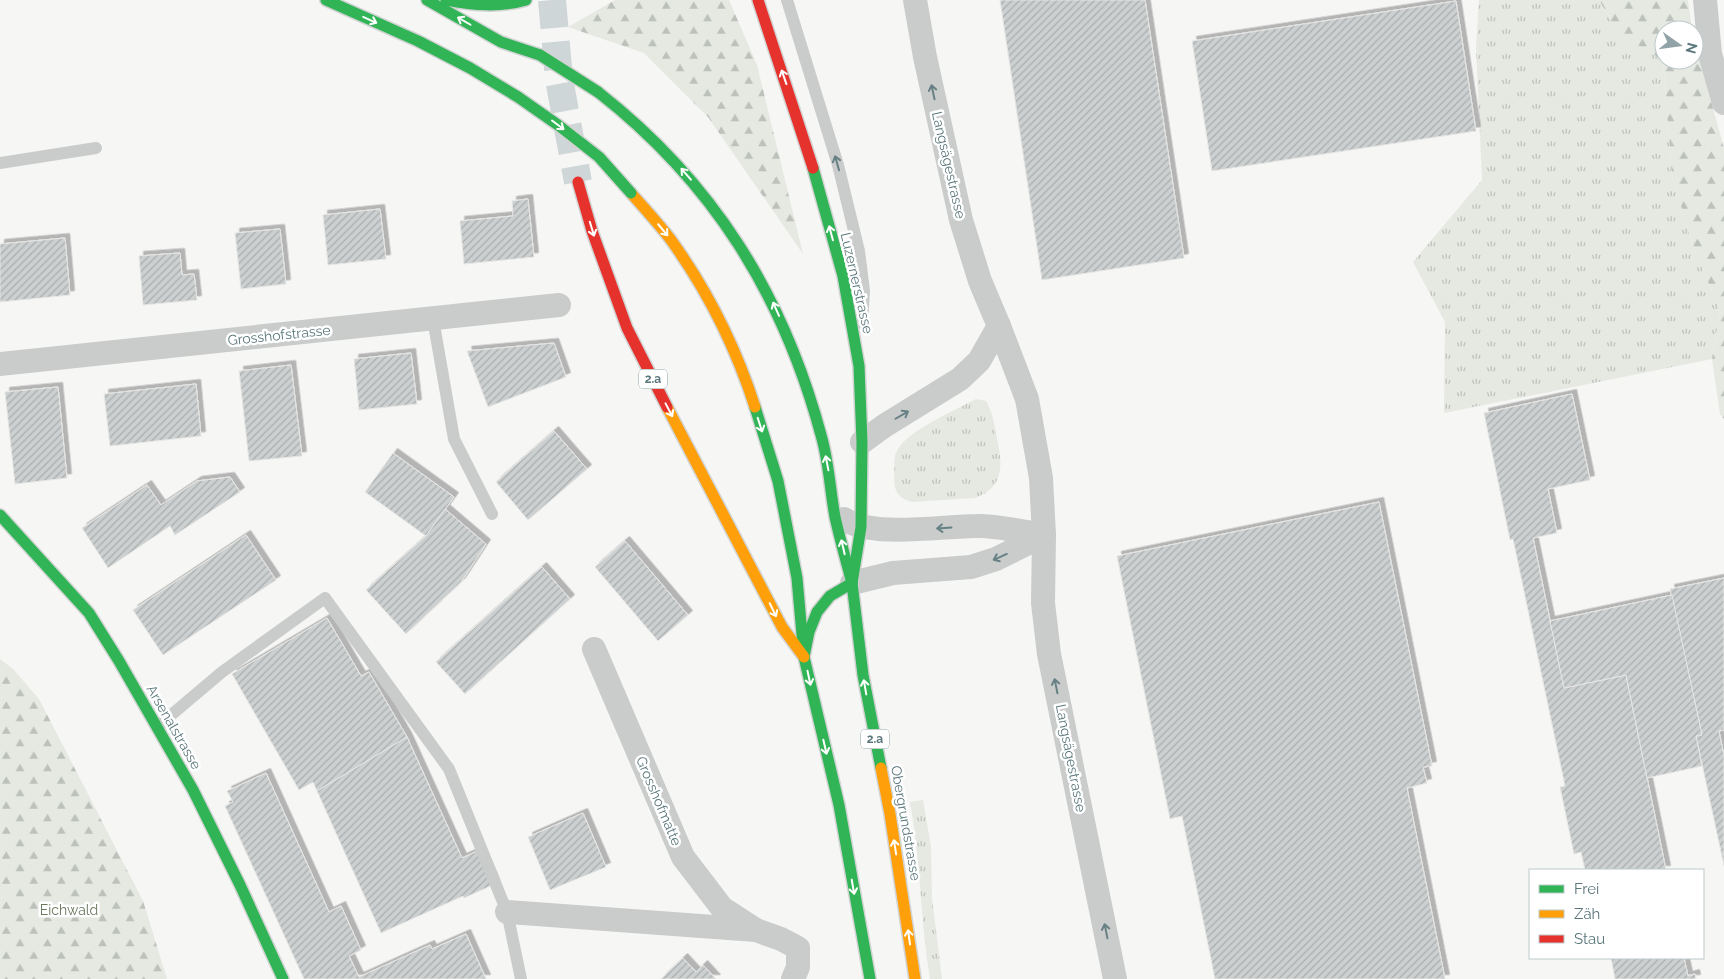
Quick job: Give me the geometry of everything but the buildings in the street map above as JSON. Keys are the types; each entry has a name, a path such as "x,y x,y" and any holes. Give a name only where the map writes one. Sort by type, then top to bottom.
{"main road":[{"path":"326,0 418,41 470,68 518,97 558,125 599,158 631,192 670,239 704,290 730,343 750,393 778,481 797,578 804,657"},
{"path":"427,0 501,42 540,56"},
{"path":"446,0 503,5 521,2"},
{"name":"Luzernerstrasse","path":"758,0 811,160 843,276 858,366 862,442 861,527 852,583"},
{"path":"468,2 488,14"},
{"path":"518,35 540,56 598,92 641,127 676,163 714,208 743,250 772,301 792,345 819,426 831,482 834,511 852,583 837,589 827,597 818,611 808,635 804,657"},
{"name":"2.a","path":"578,182 595,239 627,328 782,627 804,657 838,805 870,979"},
{"name":"Arsenalstrasse","path":"0,515 89,613 119,661 193,790 240,885 283,979"},
{"name":"Obergrundstrasse","path":"852,583 863,675 890,814 915,979"}],"street":[{"name":"Langsägestrasse","path":"915,0 925,57 961,220 980,281 1027,399 1041,478 1044,536 1043,603 1049,654 1116,979"},
{"path":"1704,0 1710,54 1724,103"},
{"name":"Grosshofstrasse","path":"0,364 559,305"},
{"path":"862,442 884,426 960,379 979,361 999,326"},
{"path":"834,511 852,525 861,527 917,530 978,526 1044,536"},
{"path":"852,583 893,573 972,566 996,559 1044,536"},
{"name":"Grosshofmatte","path":"594,648 683,857 722,908 756,930 781,939 798,948 798,967 793,979"},
{"name":"Grosshofmatte","path":"507,912 756,930"}],"lane":[{"path":"787,0 838,165 858,251 864,292 858,366"},
{"path":"0,163 96,148"},
{"path":"432,318 454,439 492,514"},
{"path":"157,728 222,672 325,598 449,769 507,912 521,979"}],"green space":[{"path":"615,0 729,0 757,65 803,254 708,117 644,53 568,27"},
{"path":"1479,0 1599,0 1620,35 1654,55 1654,70 1664,70 1672,176 1694,249 1720,311 1712,359 1444,413 1445,322 1413,262 1482,180 1476,47"},
{"path":"1599,0 1688,0 1691,20 1654,20 1654,55 1620,35"},
{"path":"1664,70 1703,70 1724,148 1724,419 1720,414 1712,359 1720,311 1694,249 1672,176"},
{"path":"976,399 986,401 993,417 1000,454 1000,472 993,487 975,498 912,502 900,496 895,486 894,464 896,454 902,444 910,436 932,422"},
{"name":"Eichwald","path":"0,659 13,669 39,699 143,901 167,979 0,979"},
{"path":"923,800 931,847 932,898 942,979 930,979 924,935 914,824 910,802"}],"tunnel":[{"path":"552,0 559,79 578,182"}],"traffic: fast":[{"path":"326,0 418,41 470,68 518,97"},
{"path":"427,0 501,42 540,55"},
{"path":"446,0 486,5 516,3 526,0"},
{"path":"540,55 598,92"},
{"path":"598,92 639,127 676,164 709,203 738,244 764,288 786,335 805,383 824,445 835,517 852,583"},
{"path":"518,97 599,157 631,193"},
{"path":"813,168 843,276 859,366 862,442 861,527 852,583 863,675 881,768"},
{"path":"755,407 778,481 797,578 804,657"},
{"path":"0,515 89,613 119,661 193,790 240,885 283,979"},
{"path":"852,583 830,596 817,612 809,632 804,657 839,805 870,979"}],"traffic: slow":[{"path":"631,193 671,240 697,279 730,341 755,407"},
{"path":"667,407 782,627 804,657"},
{"path":"881,768 890,814 915,979"}],"traffic: jam":[{"path":"758,0 813,168"},
{"path":"578,182 592,231 627,328 667,407"}]}
